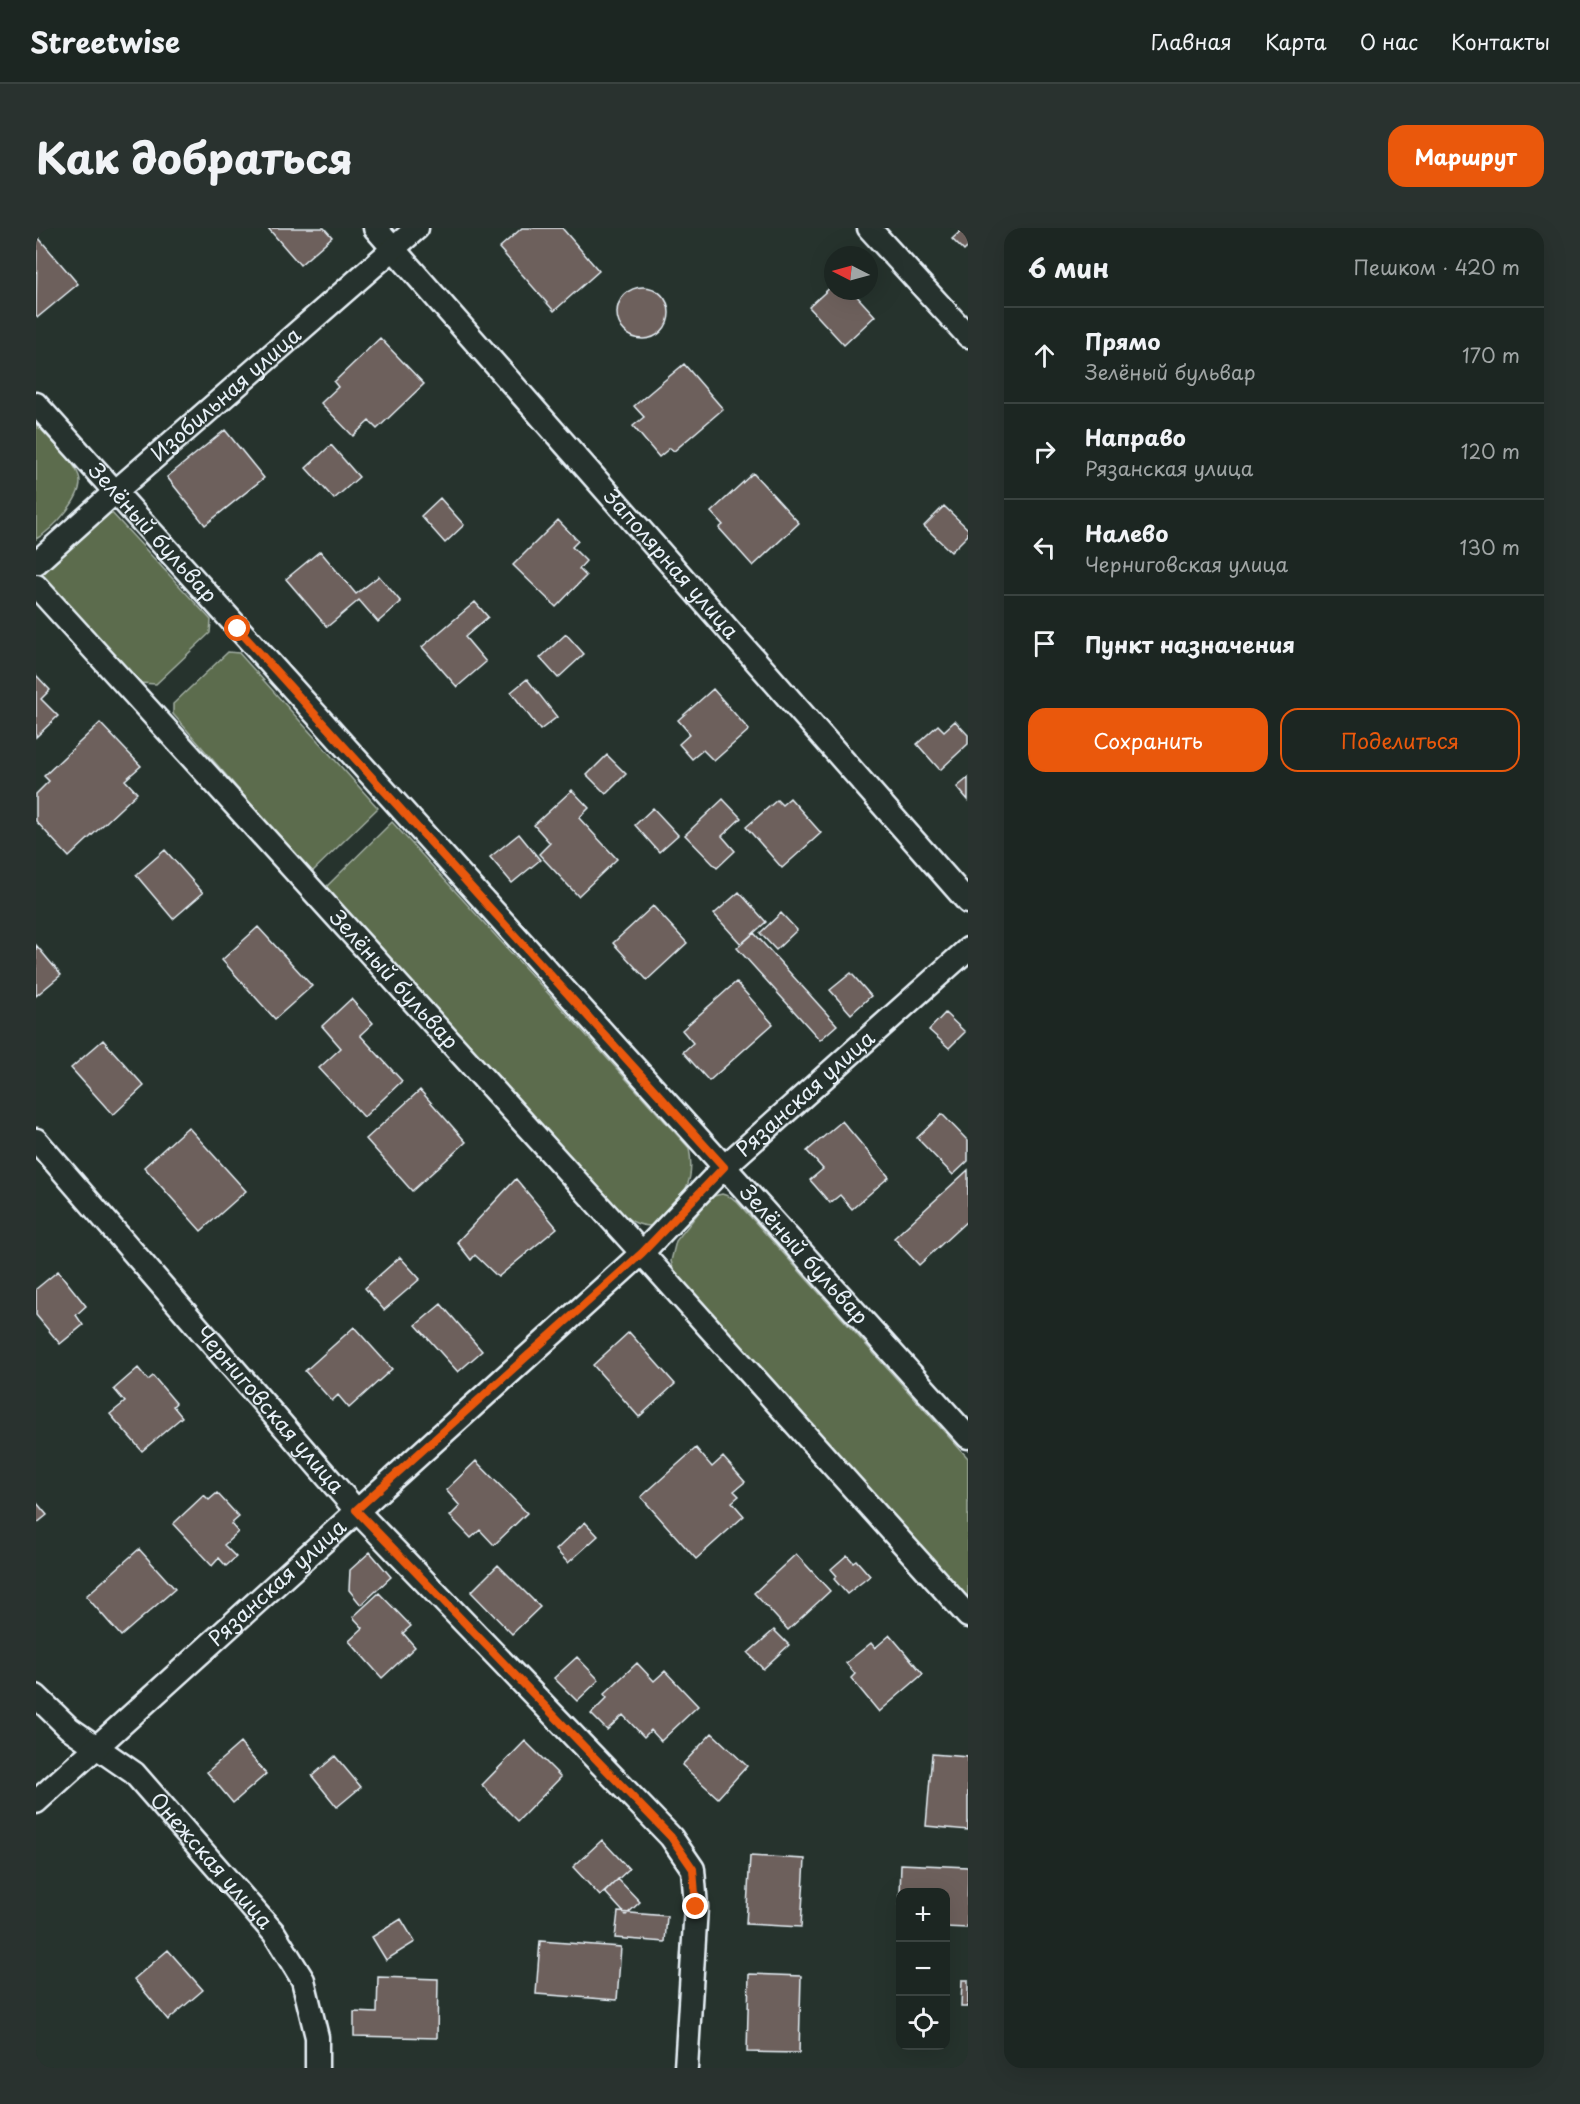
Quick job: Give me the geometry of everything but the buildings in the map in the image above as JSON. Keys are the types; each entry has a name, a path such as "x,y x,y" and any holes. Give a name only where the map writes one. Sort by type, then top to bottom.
{"street":[{"name":"Заполярная улица","path":"375,228 968,902"},
{"name":"Изобильная улица","path":"36,563 417,228"},
{"path":"868,228 968,336"},
{"name":"Зелёный бульвар","path":"36,404 968,1437"},
{"name":"Зелёный бульвар","path":"36,586 642,1253 968,1616"},
{"name":"Рязанская улица","path":"36,1802 642,1253 724,1167 968,949"},
{"name":"Черниговская улица","path":"36,1140 356,1510 671,1837 693,1869 696,1907 686,2068"},
{"name":"Онежская улица","path":"36,1696 69,1728 134,1773 274,1933 303,1980 317,2037 317,2068"}],"green space":[{"path":"36,424 76,469 80,484 66,512 36,539"},
{"path":"111,512 211,620 210,633 156,684 140,683 42,575"},
{"path":"228,652 239,653 378,808 311,873 173,714 173,704"},
{"path":"392,822 689,1148 690,1174 684,1193 652,1226 636,1223 622,1214 325,888"},
{"path":"722,1194 738,1203 968,1458 968,1600 674,1272 671,1261 676,1241 707,1202 714,1196"}],"route":[{"path":"238,629 724,1167 642,1253 356,1510 671,1837 693,1869 696,1907"}]}
